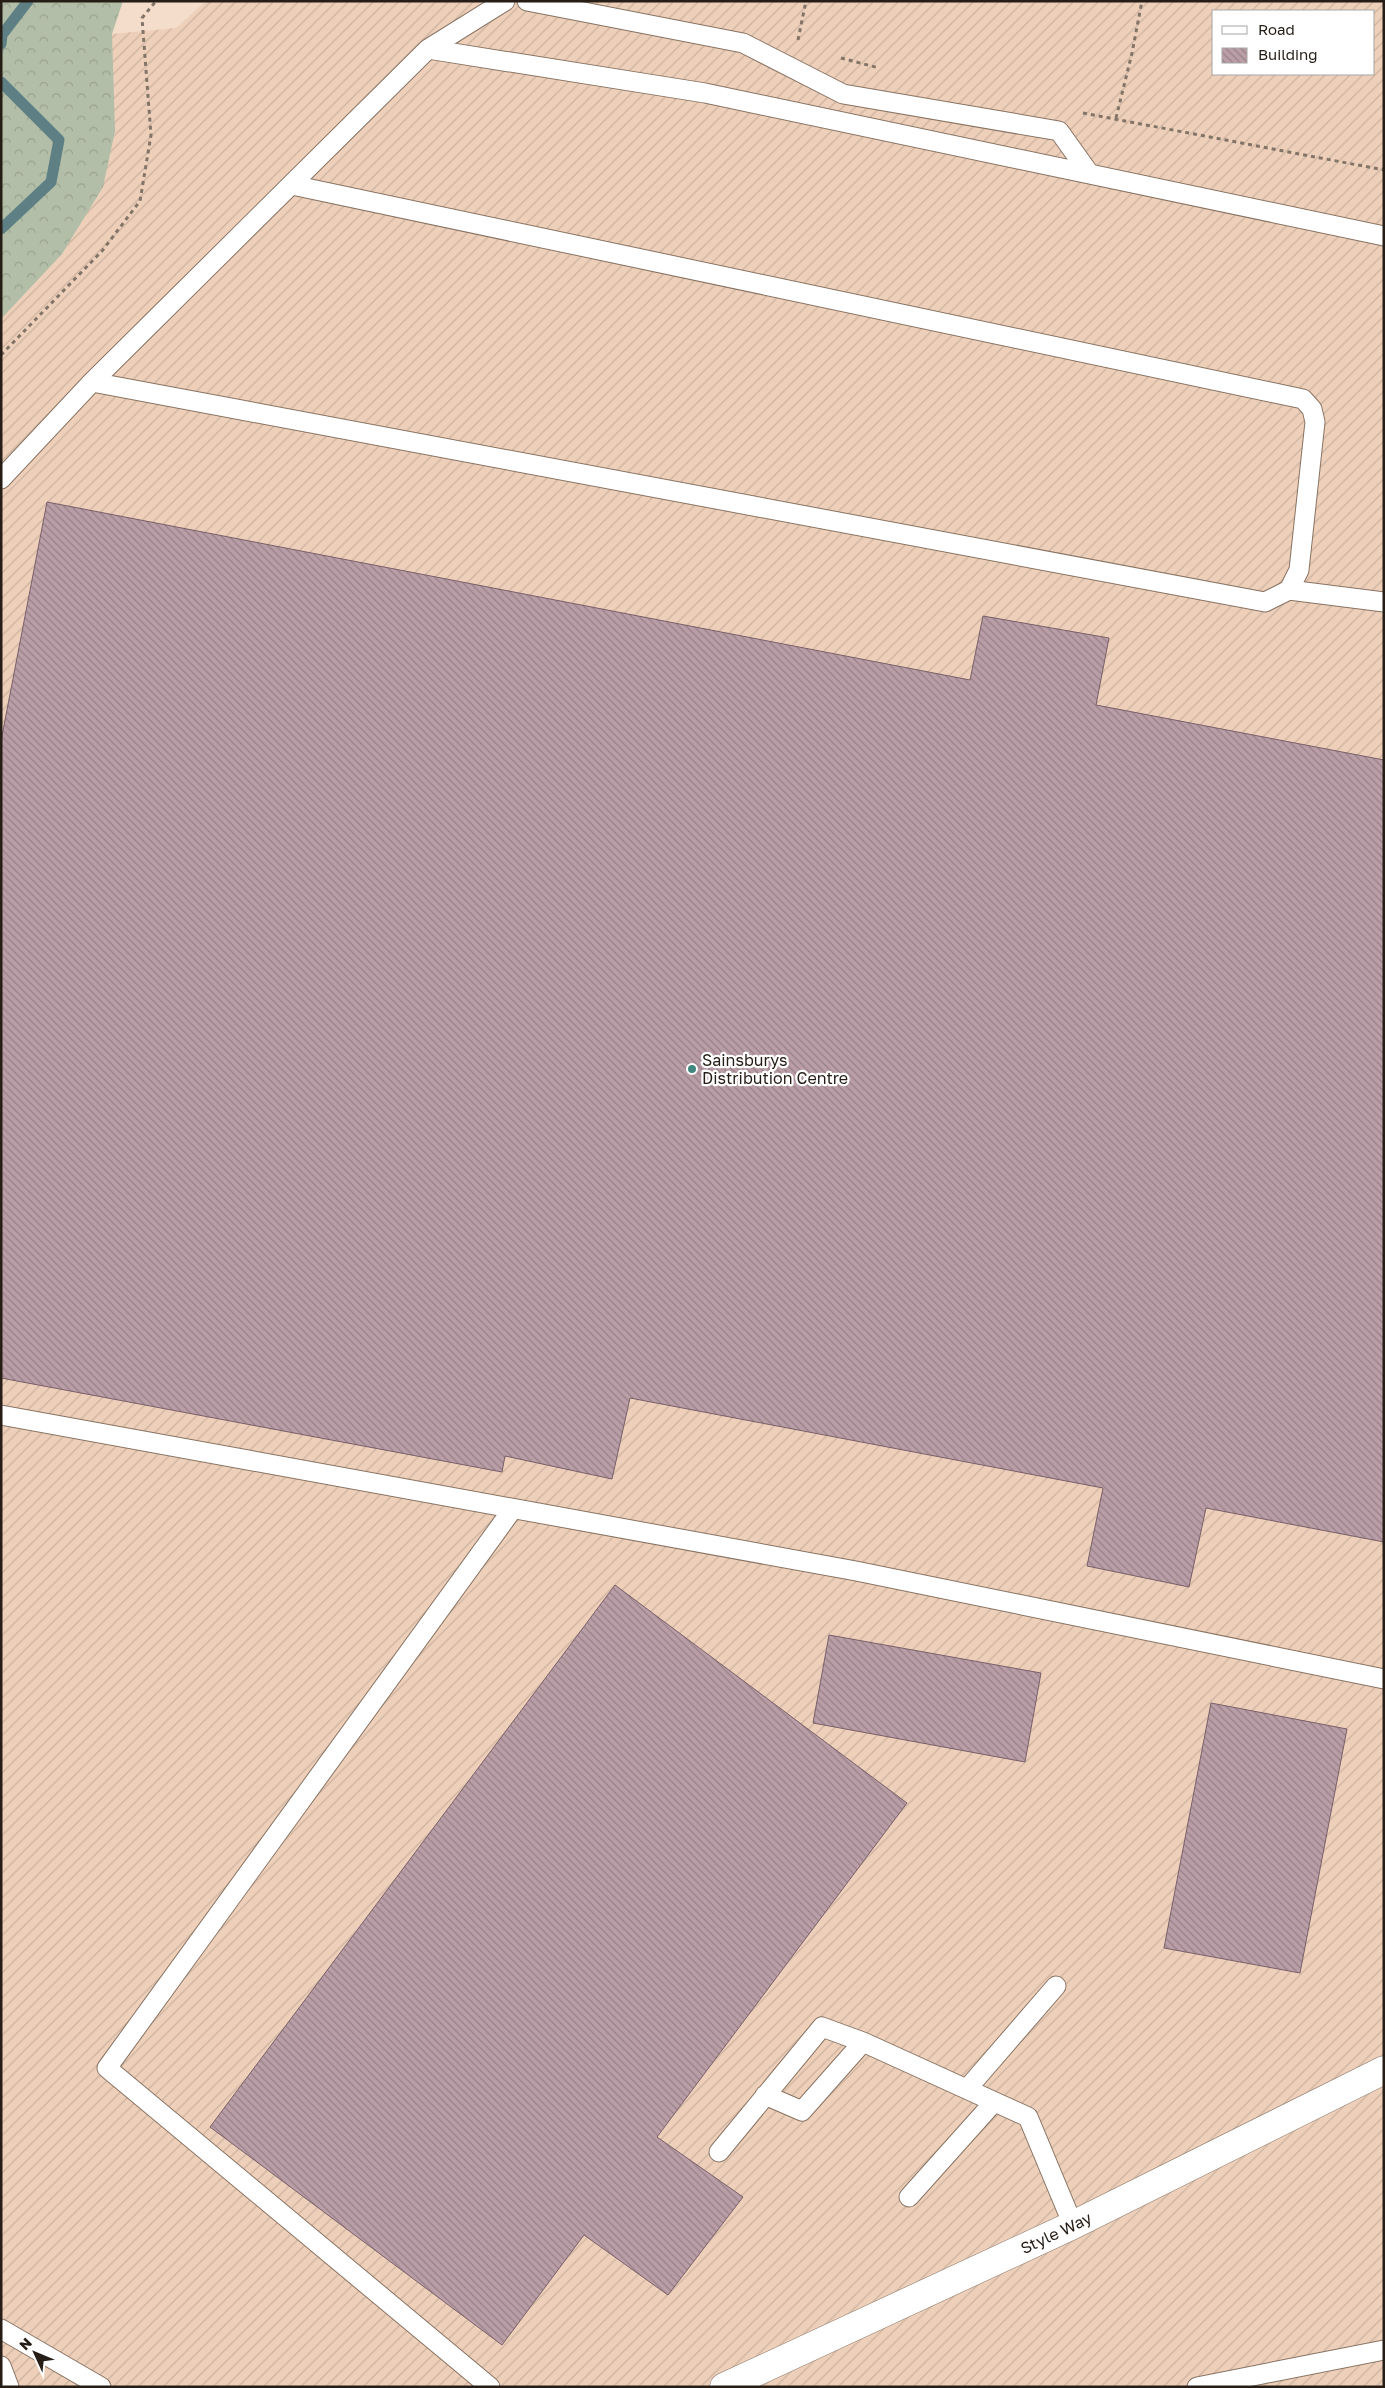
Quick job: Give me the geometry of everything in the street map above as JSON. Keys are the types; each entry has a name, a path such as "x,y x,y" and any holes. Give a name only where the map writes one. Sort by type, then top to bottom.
{"street":[{"name":"Style Way","path":"724,2387 1073,2225 1384,2070"}],"lane":[{"path":"1,479 92,382 428,49 505,1"},
{"path":"527,1 743,43 843,94 1059,130 1089,173"},
{"path":"428,49 706,94 1384,236"},
{"path":"292,184 1303,399 1312,409 1315,422 1299,570 1289,590"},
{"path":"92,382 1265,602 1289,590 1384,602"},
{"path":"1,1415 512,1510 856,1570 1384,1679"},
{"path":"490,2387 107,2068 512,1510"},
{"path":"967,2089 1056,1986"},
{"path":"719,2152 822,2027 863,2042 1028,2117 1073,2225"},
{"path":"765,2095 802,2111 863,2042"},
{"path":"910,2197 994,2102"},
{"path":"1,2329 101,2387"},
{"path":"1196,2387 1384,2350"},
{"path":"1,2366 9,2387"}],"path":[{"path":"1,355 102,251 140,201 151,135 142,18 156,1"},
{"path":"1116,118 1132,54 1142,1"}],"shaded area":[{"path":"206,1 1384,1 1384,2387 1,2387 1,62 112,34 176,28"}],"green space":[{"path":"1,1 123,1 112,34 115,131 103,187 62,254 1,319"}],"building":[{"name":"Sainsburys Distribution Centre","path":"47,502 970,680 983,616 1109,638 1096,705 1384,760 1384,1542 1206,1508 1189,1587 1087,1566 1103,1488 630,1398 612,1479 505,1456 502,1472 1,1378 1,741"},
{"path":"615,1585 907,1803 657,2137 743,2197 668,2295 584,2235 502,2345 210,2127"},
{"path":"829,1635 1041,1673 1025,1762 813,1723"},
{"path":"1211,1703 1347,1729 1300,1973 1164,1948"}],"waterway":[{"path":"1,44 2,35 28,1"},
{"path":"1,82 59,140 51,182 1,229"}],"place":[{"name":"Sainsburys Distribution Centre","path":"692,1069"}]}
